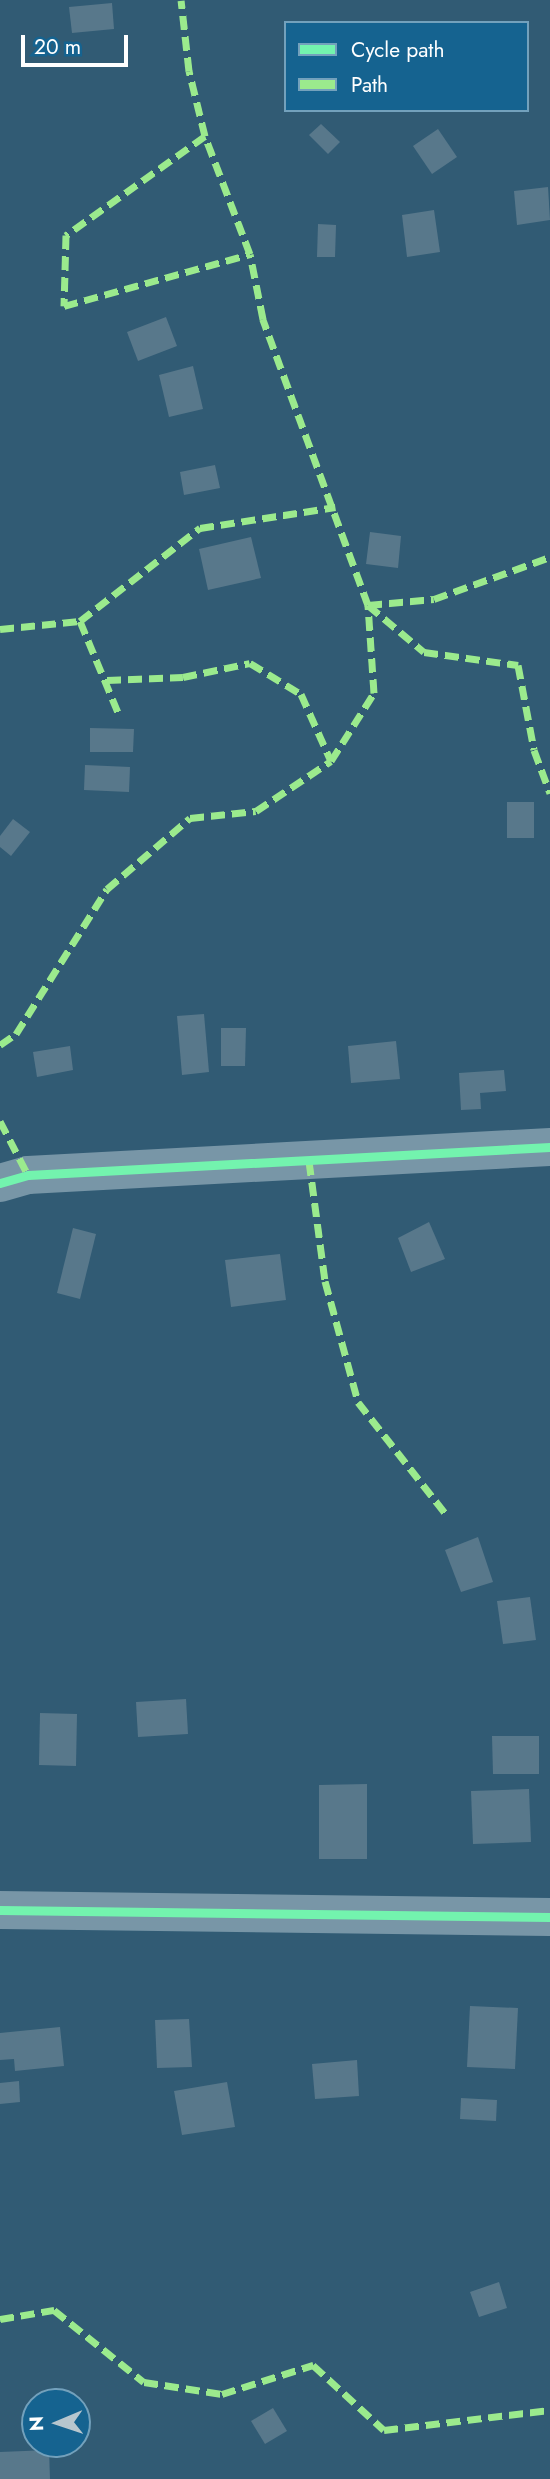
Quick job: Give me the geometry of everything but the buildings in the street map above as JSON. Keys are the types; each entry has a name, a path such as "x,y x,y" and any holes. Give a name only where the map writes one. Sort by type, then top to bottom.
{"street":[{"path":"0,1183 28,1175 550,1147"},
{"path":"0,1910 550,1917"}],"marked path":[{"path":"0,1045 16,1034 107,889 190,818 256,811 331,761 374,693 368,605 263,319 250,254 205,136 189,71 181,0"},
{"path":"205,136 66,235 64,306 250,254"},
{"path":"80,621 200,528 335,507"},
{"path":"368,605 434,599 550,557"},
{"path":"368,605 424,652 518,665 534,750 550,793"},
{"path":"0,629 80,621 120,717"},
{"path":"107,680 183,677 250,663 301,694 331,761"},
{"path":"0,1121 28,1175"},
{"path":"309,1161 325,1281 358,1402 445,1513"},
{"path":"0,2319 54,2310 144,2382 222,2394 313,2365 384,2430 550,2410"}],"cycle path":[{"path":"0,1183 28,1175 550,1147"},
{"path":"0,1910 550,1917"}]}
